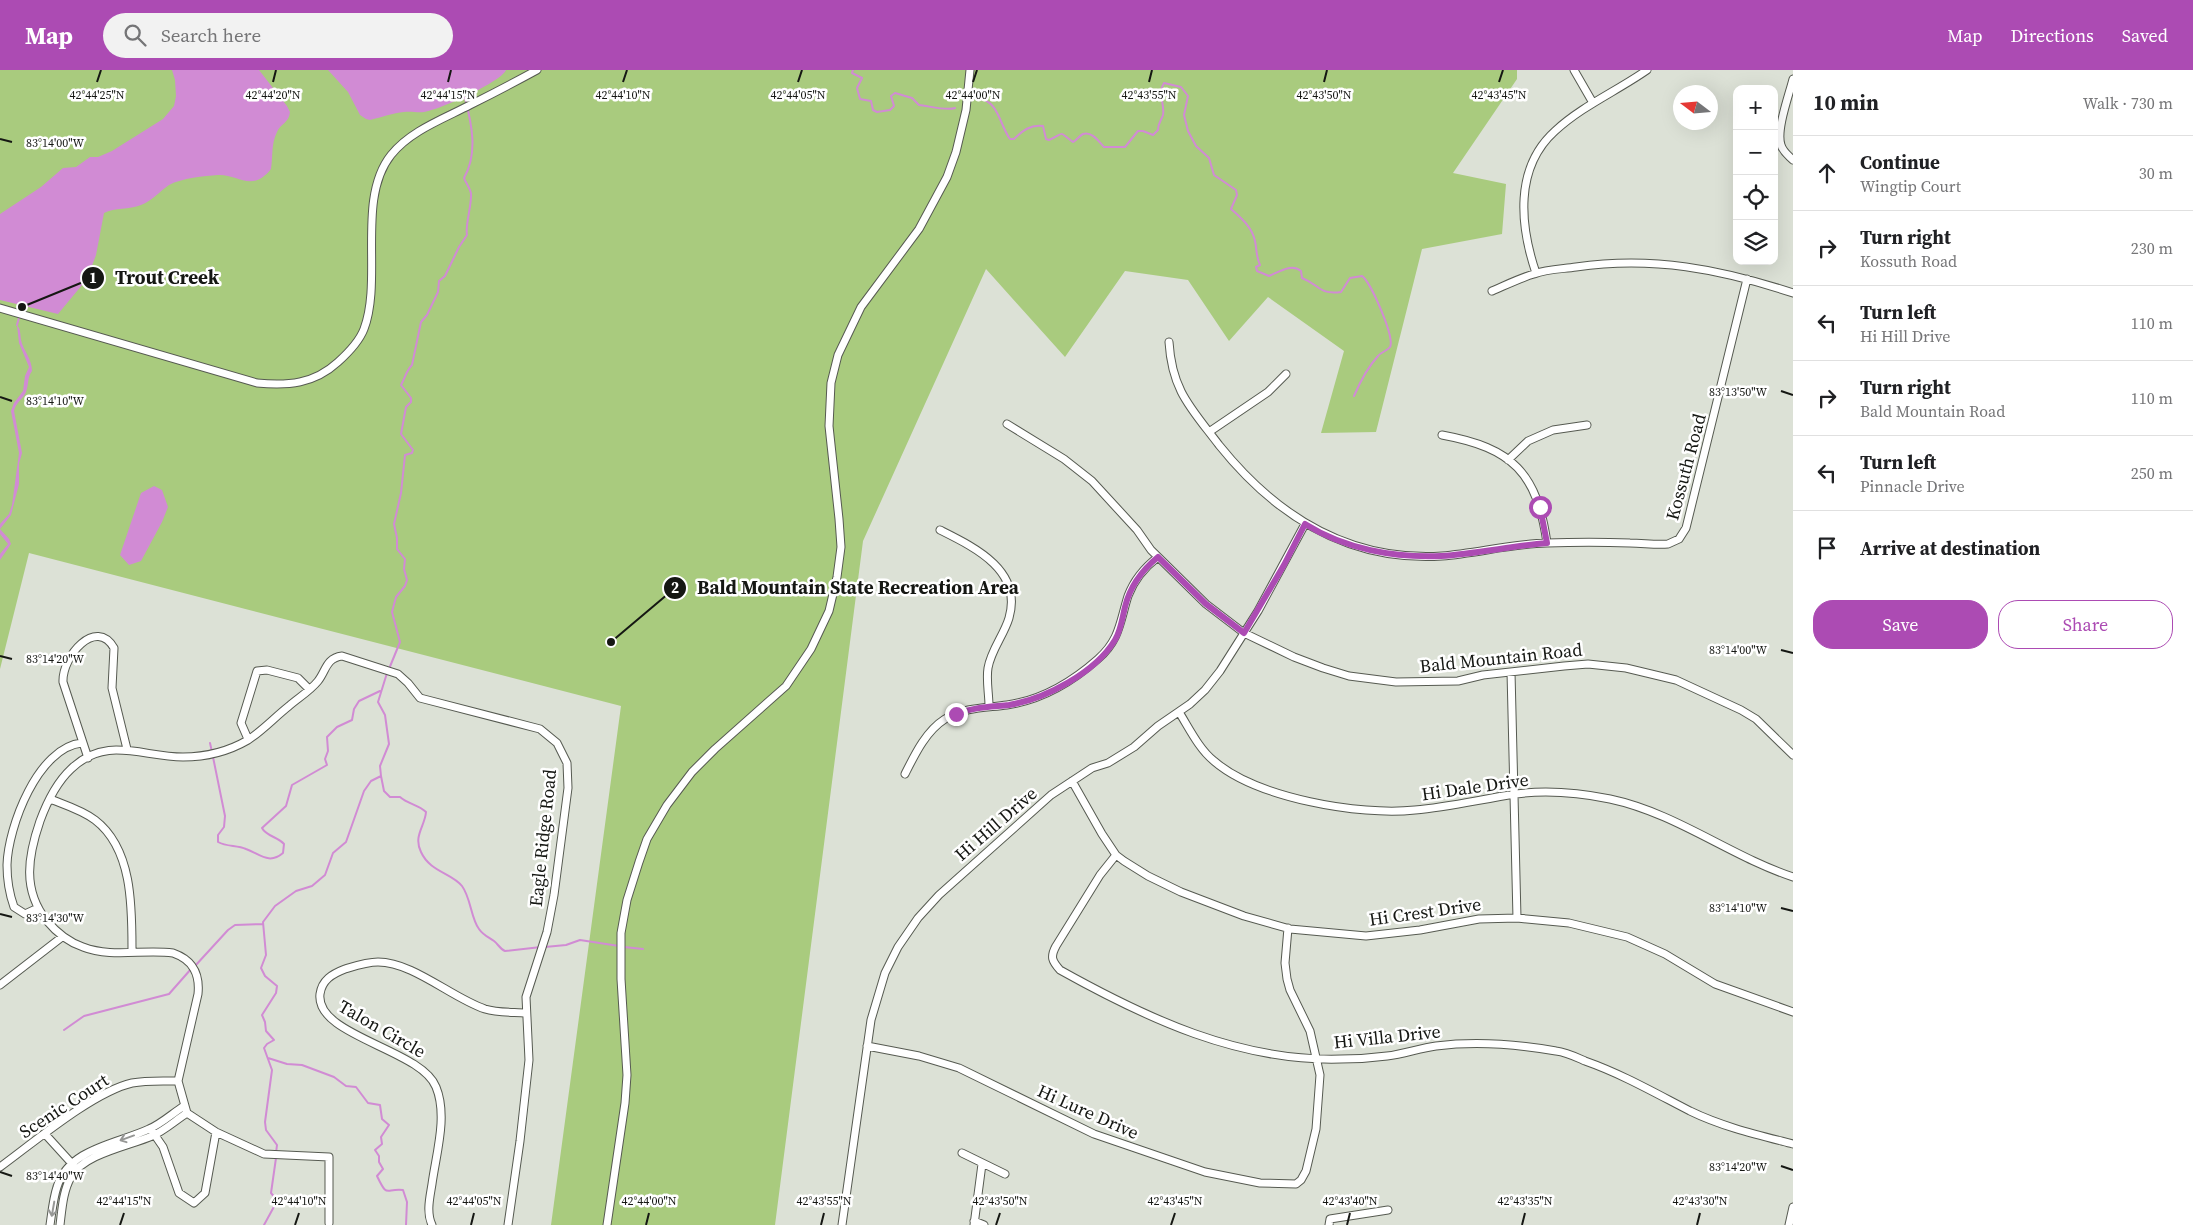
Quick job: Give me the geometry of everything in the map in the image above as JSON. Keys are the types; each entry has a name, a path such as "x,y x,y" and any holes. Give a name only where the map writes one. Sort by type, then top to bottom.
{"street":[{"path":"0,308 257,383 285,385 309,380 332,368 348,352 364,330 369,305 374,200 380,176 390,156 405,141 424,128 537,70"},
{"path":"607,1225 625,1102 627,1075 621,933 627,900 638,862 648,839 667,805 692,772 786,686 811,649 829,611 837,577 841,547 828,426 832,383 838,355 861,307 919,229 947,177 956,152 964,118 970,70"},
{"path":"1574,70 1593,103"},
{"path":"1536,273 1524,230 1523,201 1525,183 1539,151 1554,131 1593,103 1647,70"},
{"path":"1793,79 1781,130 1780,144 1784,152 1793,160"},
{"path":"1492,291 1536,273 1632,262 1689,266 1748,279 1793,293"},
{"name":"Kossuth Road","path":"1169,342 1171,364 1176,382 1185,399 1209,432 1263,494 1305,524 1358,548 1416,556 1442,556 1547,543 1632,542 1655,545 1668,544 1679,539 1684,534 1748,279"},
{"path":"1209,432 1268,392 1286,374"},
{"name":"Bald Mountain Road","path":"1007,424 1064,459 1092,480 1137,530 1158,557 1206,604 1244,633 1323,668 1376,681 1440,682 1542,668 1588,664 1620,667 1660,675 1741,710 1756,719 1793,755"},
{"path":"1508,460 1528,441 1553,430 1587,425"},
{"path":"1442,436 1464,439 1493,450 1522,472 1533,488 1540,507 1547,543"},
{"name":"Hi Hill Drive","path":"842,1225 867,1046 876,998 885,973 898,947 918,918 939,895 1051,795 1092,768 1108,763 1134,746 1190,704 1213,679 1244,633 1284,565 1305,524"},
{"path":"940,530 983,552 996,564 1008,584 1011,606 1010,616 990,661 988,670 989,706"},
{"path":"905,774 918,748 944,720 970,709 1008,705 1041,696 1075,678 1099,658 1115,640 1129,594 1135,581 1146,566 1158,557"},
{"path":"88,758 63,682 63,673 70,656 82,642 100,637 111,642 114,648 112,688 126,749"},
{"name":"Eagle Ridge Road","path":"132,952 89,950 62,937 55,931 38,908 29,882 29,862 36,833 50,799 59,782 72,768 88,758 98,753 126,749 183,757 222,751 248,740 309,689 320,678 330,660 342,656 398,674 420,698 540,729 557,743 563,751 569,775 554,895 547,932 528,986 526,1013 529,1060 508,1225"},
{"path":"248,740 241,723 257,671 267,670 298,678 309,689"},
{"path":"1511,672 1517,918"},
{"name":"Hi Dale Drive","path":"1179,712 1199,744 1212,760 1224,769 1252,783 1324,804 1361,810 1414,811 1514,794 1560,793 1610,799 1660,815 1696,831 1771,870 1793,877"},
{"path":"38,908 25,914 14,907 8,885 7,864 18,817 33,781 45,765 59,752 75,743 82,743"},
{"name":"Hi Crest Drive","path":"1072,781 1116,855 1148,876 1181,892 1244,916 1288,928 1326,934 1366,936 1420,930 1479,919 1517,918 1570,923 1628,937 1665,954 1715,984 1735,993 1793,1012"},
{"path":"50,799 94,819 111,836 123,861 128,883 132,952 173,953 191,962 196,973 199,983 198,994 178,1081 186,1109 216,1132 264,1154 329,1157 329,1224"},
{"name":"Hi Villa Drive","path":"1116,855 1100,875 1051,954 1052,961 1060,970 1119,1003 1206,1039 1248,1050 1317,1059 1340,1060 1387,1056 1436,1046 1493,1042 1559,1051 1615,1072 1690,1111 1722,1125 1793,1144"},
{"path":"1288,928 1285,963 1290,990 1310,1031 1317,1059"},
{"path":"0,985 62,937"},
{"name":"Talon Circle","path":"432,1225 429,1213 430,1198 441,1119 441,1101 433,1080 419,1068 339,1026 325,1014 320,996 323,984 327,978 342,970 367,963 388,963 403,967 487,1009 526,1013"},
{"name":"Hi Lure Drive","path":"867,1046 912,1054 959,1068 1094,1134 1205,1172 1260,1183 1291,1185 1301,1180 1306,1171 1316,1129 1320,1075 1317,1059"},
{"name":"Scenic Court","path":"0,1167 45,1134 112,1090 132,1083 178,1081"},
{"path":"50,1225 57,1186 64,1172 152,1132 186,1109"},
{"path":"152,1132 163,1147 179,1193 194,1203 205,1194 216,1132"},
{"path":"45,1134 74,1166"},
{"path":"962,1153 1005,1174"},
{"path":"982,1164 974,1223 984,1225"},
{"path":"60,1225 66,1190 74,1166"},
{"path":"1789,1225 1793,1207"},
{"path":"1329,1225 1330,1219 1388,1210"}],"green space":[{"path":"0,70 1517,70 1517,79 1453,173 1506,184 1502,234 1422,249 1376,432 1321,433 1344,351 1268,297 1229,341 1188,280 1125,271 1065,357 986,269 863,541 775,1225 551,1225 621,706 29,553 0,669"}],"shaded area":[{"path":"172,70 259,70 290,112 288,119 278,129 275,137 271,169 258,180 251,181 218,175 180,181 169,185 141,205 104,213 96,255 87,279 58,314 0,300 0,214 41,187 63,168 76,167 90,157 98,157 112,151 163,119 174,106 176,96"},
{"path":"328,70 506,70 502,75 482,88 432,110 392,114 370,120 360,115 348,92"},
{"path":"17,325 20,330 22,344 31,362 32,371 29,376 26,392 16,405 14,411 22,453 19,464 19,484 11,515 0,529 0,524 9,514 12,505 19,453 11,411 14,403 23,391 25,376 29,367 19,343"},
{"path":"154,486 162,490 168,507 141,561 129,565 120,555 141,493"},
{"path":"0,529 11,544 0,560 0,554 8,544 0,534"}],"waterway":[{"path":"853,70 852,73 862,78 857,88 860,99 871,101 873,110 877,112 890,110 894,106 891,96 895,93 912,98 919,105 943,109 955,108"},
{"path":"978,99 990,103 998,114 1010,139 1014,139 1027,129 1043,126 1046,139 1049,140 1062,134 1073,142 1086,133 1095,138 1104,147 1125,147 1138,131 1153,135 1158,130 1163,115 1161,91 1164,83 1181,87 1188,96 1184,115 1188,131 1196,146 1209,158 1214,175 1236,190 1237,195 1231,209 1246,223 1254,236 1260,265 1256,267 1257,271 1269,276 1285,269 1297,269 1301,271 1302,278 1324,291 1334,293 1341,292 1350,278 1362,276 1371,288 1386,322 1391,342 1390,347 1370,365 1354,396"},
{"path":"389,669 400,642 392,612 396,597 405,586 407,580 404,569 405,559 397,549 394,524 401,493 405,455 412,453 413,450 401,434 406,407 411,402 411,398 401,385 412,365 421,322 427,315 438,292 439,281 445,276 467,235 471,194 464,178 471,159 472,139 470,118 465,98"},
{"path":"17,325 22,307"},
{"path":"387,673 378,702 385,715 389,744 380,766 384,791 390,797 400,797 426,812 418,841 421,852 430,864 462,886 476,925 482,933 505,951 541,947"},
{"path":"213,757 225,816 224,827 218,835 218,842 243,848 264,857 273,858 283,853 284,844 266,833 262,828 286,806 292,785 327,765 325,759 328,751 327,737 337,727 352,720 354,709 359,701 380,691"},
{"path":"210,743 212,752"},
{"path":"276,1153 277,1145 266,1130 265,1122 272,1070 264,1048 274,1040 266,1031 262,1015 276,993 277,986 265,976 261,968 266,955 263,922 275,906 296,891 312,886 325,875 333,853 346,842 364,791 371,781 381,776"},
{"path":"195,966 228,930 235,925 263,924"},
{"path":"545,947 566,945 580,940 619,946"},
{"path":"624,947 643,949"},
{"path":"64,1030 84,1016 169,994 191,969"},
{"path":"268,1058 287,1064 302,1065 334,1077 346,1086 356,1087 368,1103 380,1105 382,1119 389,1125 381,1137 382,1144 375,1150 383,1169 377,1176 385,1190 403,1190 407,1202 406,1225"},
{"path":"264,1225 276,1203 276,1199 271,1193 276,1158"}],"place":[{"name":"Trout Creek","path":"22,307"},
{"name":"Bald Mountain State Recreation Area","path":"611,642"}],"route":[{"path":"956,714 978,707 1022,702 1041,696 1075,678 1099,658 1115,640 1129,594 1135,581 1146,566 1158,557 1190,590 1244,633 1284,565 1305,524 1358,548 1384,553 1442,556 1547,543 1540,507"}]}
